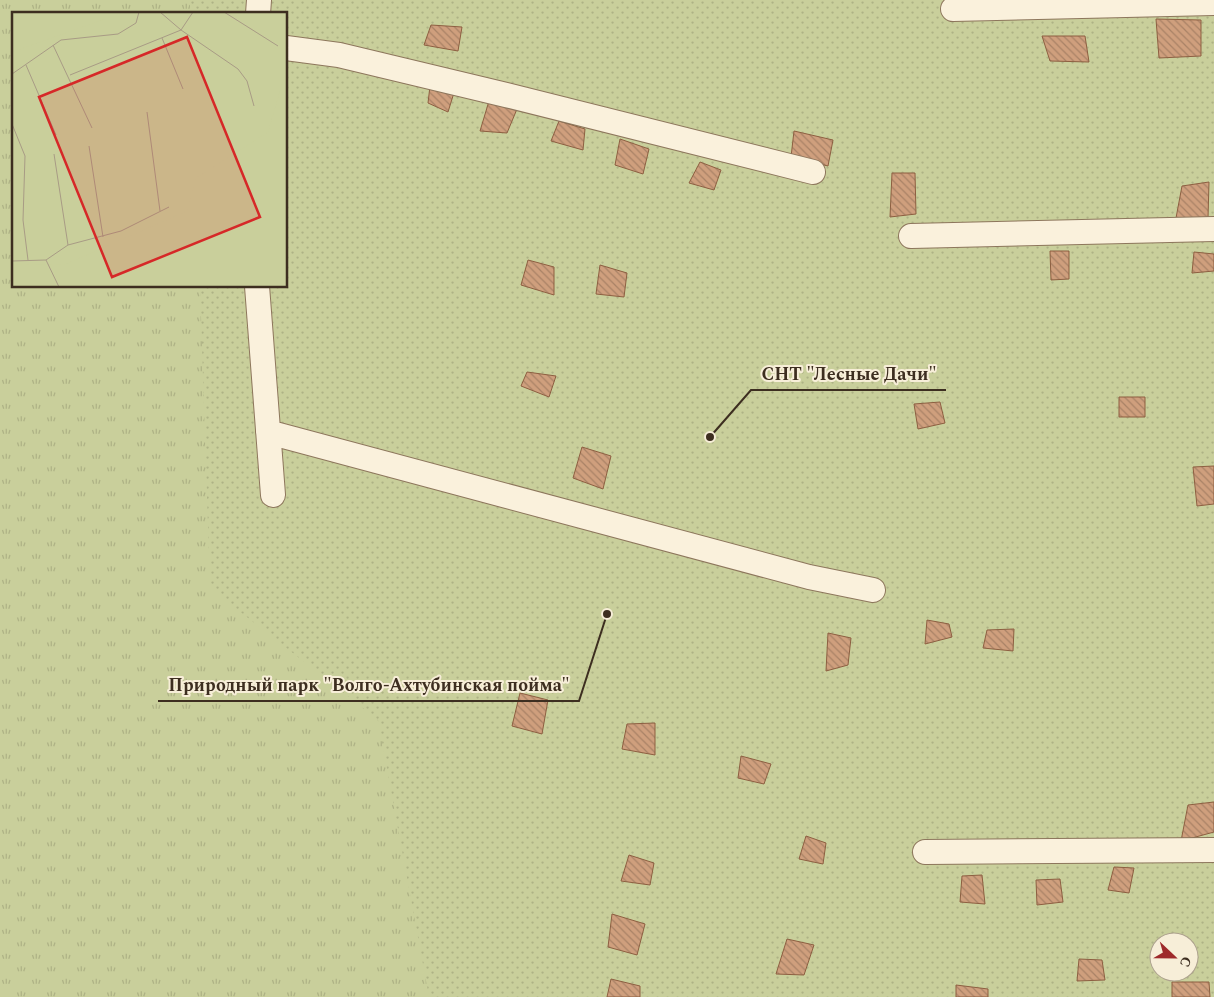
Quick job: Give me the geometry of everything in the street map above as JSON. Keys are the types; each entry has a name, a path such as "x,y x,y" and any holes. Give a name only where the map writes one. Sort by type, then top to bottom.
{"street":[{"path":"953,8 1214,4"},
{"path":"288,48 348,57 813,172"},
{"path":"911,236 1214,229"},
{"path":"256,288 273,496"},
{"path":"268,432 809,577 873,590"},
{"path":"925,852 1214,850"}],"green space":[{"path":"0,0 1214,0 1214,997 0,997"},
{"path":"190,0 1214,0 1214,997 429,997 378,720 210,588 200,288 288,288 288,12 190,12"}],"building":[{"path":"1156,19 1201,20 1201,56 1159,58"},
{"path":"431,25 462,27 458,51 424,45"},
{"path":"1042,36 1085,36 1089,62 1050,61"},
{"path":"457,83 448,112 428,103 430,86"},
{"path":"489,101 517,109 507,133 480,131"},
{"path":"559,121 585,129 583,150 551,141"},
{"path":"794,131 833,140 828,166 791,157"},
{"path":"620,139 649,149 643,174 615,165"},
{"path":"700,162 721,170 714,190 689,183"},
{"path":"892,173 915,173 916,214 890,217"},
{"path":"1209,182 1208,218 1176,218 1182,186"},
{"path":"1050,251 1069,251 1069,279 1051,280"},
{"path":"1194,252 1214,254 1214,271 1192,273"},
{"path":"528,260 554,267 554,295 521,285"},
{"path":"600,265 627,273 624,297 596,294"},
{"path":"527,372 556,376 549,397 521,386"},
{"path":"1119,397 1145,397 1145,417 1119,417"},
{"path":"940,402 945,423 918,429 914,404"},
{"path":"582,447 611,456 603,489 573,478"},
{"path":"1214,466 1214,504 1197,506 1193,467"},
{"path":"927,620 949,624 952,637 925,644"},
{"path":"1014,629 1013,651 983,648 987,630"},
{"path":"828,633 851,638 848,665 826,671"},
{"path":"520,693 548,700 542,734 512,726"},
{"path":"655,723 655,755 622,749 627,724"},
{"path":"741,756 771,764 764,784 738,778"},
{"path":"1214,802 1214,832 1181,841 1188,805"},
{"path":"806,836 826,843 823,864 799,859"},
{"path":"629,855 654,863 650,885 621,881"},
{"path":"1114,867 1134,868 1129,893 1108,890"},
{"path":"982,875 985,904 960,902 962,876"},
{"path":"1060,879 1063,902 1037,905 1036,880"},
{"path":"612,914 645,924 637,955 608,947"},
{"path":"787,939 814,945 804,975 776,974"},
{"path":"1079,959 1102,960 1105,980 1077,981"},
{"path":"611,979 640,986 640,997 607,997"},
{"path":"1172,982 1209,982 1210,997 1172,997"},
{"path":"956,985 988,989 988,997 956,997"}],"place":[{"name":"СНТ \"Лесные Дачи\"","path":"710,437"},
{"name":"Природный парк \"Волго-Ахтубинская пойма\"","path":"607,614"}]}
